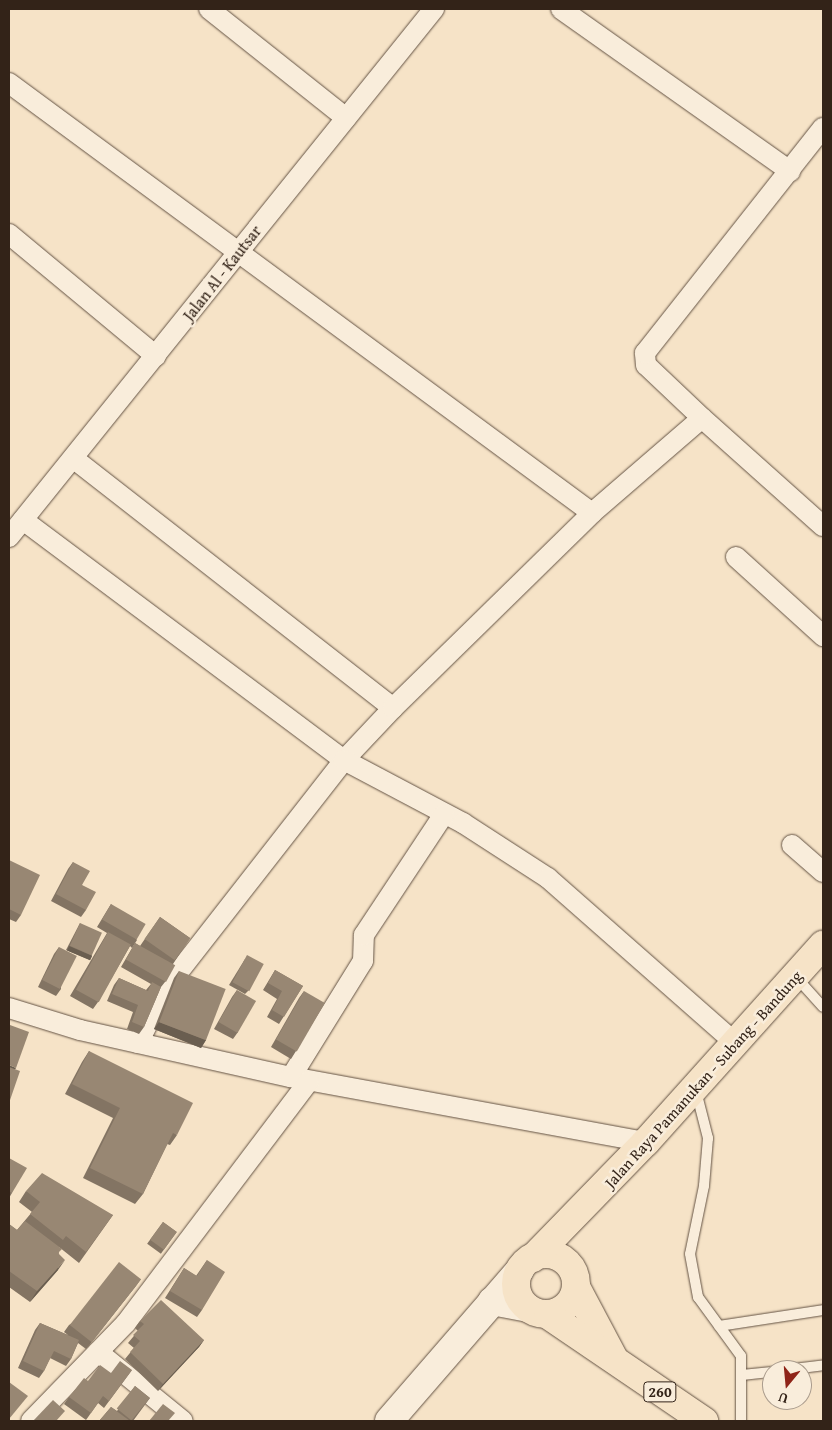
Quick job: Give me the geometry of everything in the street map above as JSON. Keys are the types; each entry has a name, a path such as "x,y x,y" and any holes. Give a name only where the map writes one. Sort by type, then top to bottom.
{"main road":[{"name":"Jalan Raya Pamanukan - Subang - Bandung","path":"526,1264 581,1211 646,1142 699,1099 736,1044 805,986 823,945"},
{"path":"492,1301 537,1311 567,1306 574,1278 581,1211"},
{"path":"389,1421 526,1264 541,1255 559,1257 574,1278"},
{"path":"526,1264 516,1290 537,1311"},
{"name":"260","path":"574,1278 616,1363"},
{"name":"260","path":"537,1311 704,1421"}],"street":[{"path":"209,9 346,118"},
{"name":"Jalan Al - Kautsar","path":"9,537 434,9"},
{"path":"562,9 790,171"},
{"path":"9,83 592,513"},
{"path":"823,128 645,353 646,365 702,418 823,526"},
{"path":"9,234 156,356"},
{"path":"138,1043 166,988 344,760 393,708 592,513 702,418"},
{"path":"74,458 393,708"},
{"path":"23,520 344,760 444,814 463,822 548,878 736,1044"},
{"path":"736,557 823,636"},
{"path":"31,1421 126,1323 300,1079 363,961 364,936 444,814"},
{"path":"792,845 823,872"},
{"path":"9,1008 80,1030 300,1079 646,1142"},
{"path":"98,1352 183,1421"}],"lane":[{"path":"805,986 823,1006"},
{"path":"699,1099 708,1138 704,1186 690,1254 698,1298 741,1356 741,1421"},
{"path":"719,1326 823,1310"},
{"path":"742,1375 762,1373"}],"building":[{"path":"9,860 40,875 21,915 9,909"},
{"path":"73,862 90,871 82,885 96,892 86,910 56,894"},
{"path":"111,904 146,924 137,940 102,920"},
{"path":"160,917 190,938 175,960 145,939"},
{"path":"80,923 102,933 92,956 70,946"},
{"path":"108,932 131,945 99,1002 76,990"},
{"path":"135,943 175,965 166,982 126,960"},
{"path":"59,947 77,956 60,989 42,980"},
{"path":"247,955 264,964 249,991 232,982"},
{"path":"275,970 303,986 284,1017 272,1010 282,991 268,983"},
{"path":"179,971 226,989 206,1040 159,1022"},
{"path":"119,978 148,991 152,982 161,987 144,1027 132,1022 138,1005 112,994"},
{"path":"237,990 256,1001 238,1033 219,1022"},
{"path":"304,991 325,1003 297,1051 276,1039"},
{"path":"10,1025 29,1032 16,1068 9,1065"},
{"path":"89,1051 193,1103 177,1135 173,1133 143,1194 90,1168 120,1108 72,1084"},
{"path":"9,1067 20,1071 9,1103"},
{"path":"9,1158 27,1168 12,1193 9,1191"},
{"path":"42,1173 113,1215 86,1252 66,1236 63,1240 30,1214 40,1202 26,1191"},
{"path":"25,1221 62,1249 58,1253 65,1260 37,1291 9,1271 9,1224 17,1230"},
{"path":"163,1222 177,1232 164,1250 150,1240"},
{"path":"207,1260 225,1272 202,1310 170,1291 184,1268 197,1276"},
{"path":"119,1262 141,1279 92,1342 70,1325"},
{"path":"161,1300 204,1340 163,1384 130,1352 140,1341 133,1335 144,1324 140,1321"},
{"path":"40,1323 79,1340 71,1359 54,1351 44,1371 23,1361"},
{"path":"120,1361 132,1370 109,1401 103,1396 91,1413 69,1397 84,1378 88,1381 100,1365 111,1373"},
{"path":"9,1382 28,1396 9,1419"},
{"path":"135,1386 150,1398 132,1420 117,1409"},
{"path":"53,1400 65,1411 56,1421 33,1421"},
{"path":"163,1404 175,1413 168,1421 149,1421"},
{"path":"111,1407 130,1421 101,1421"}]}
